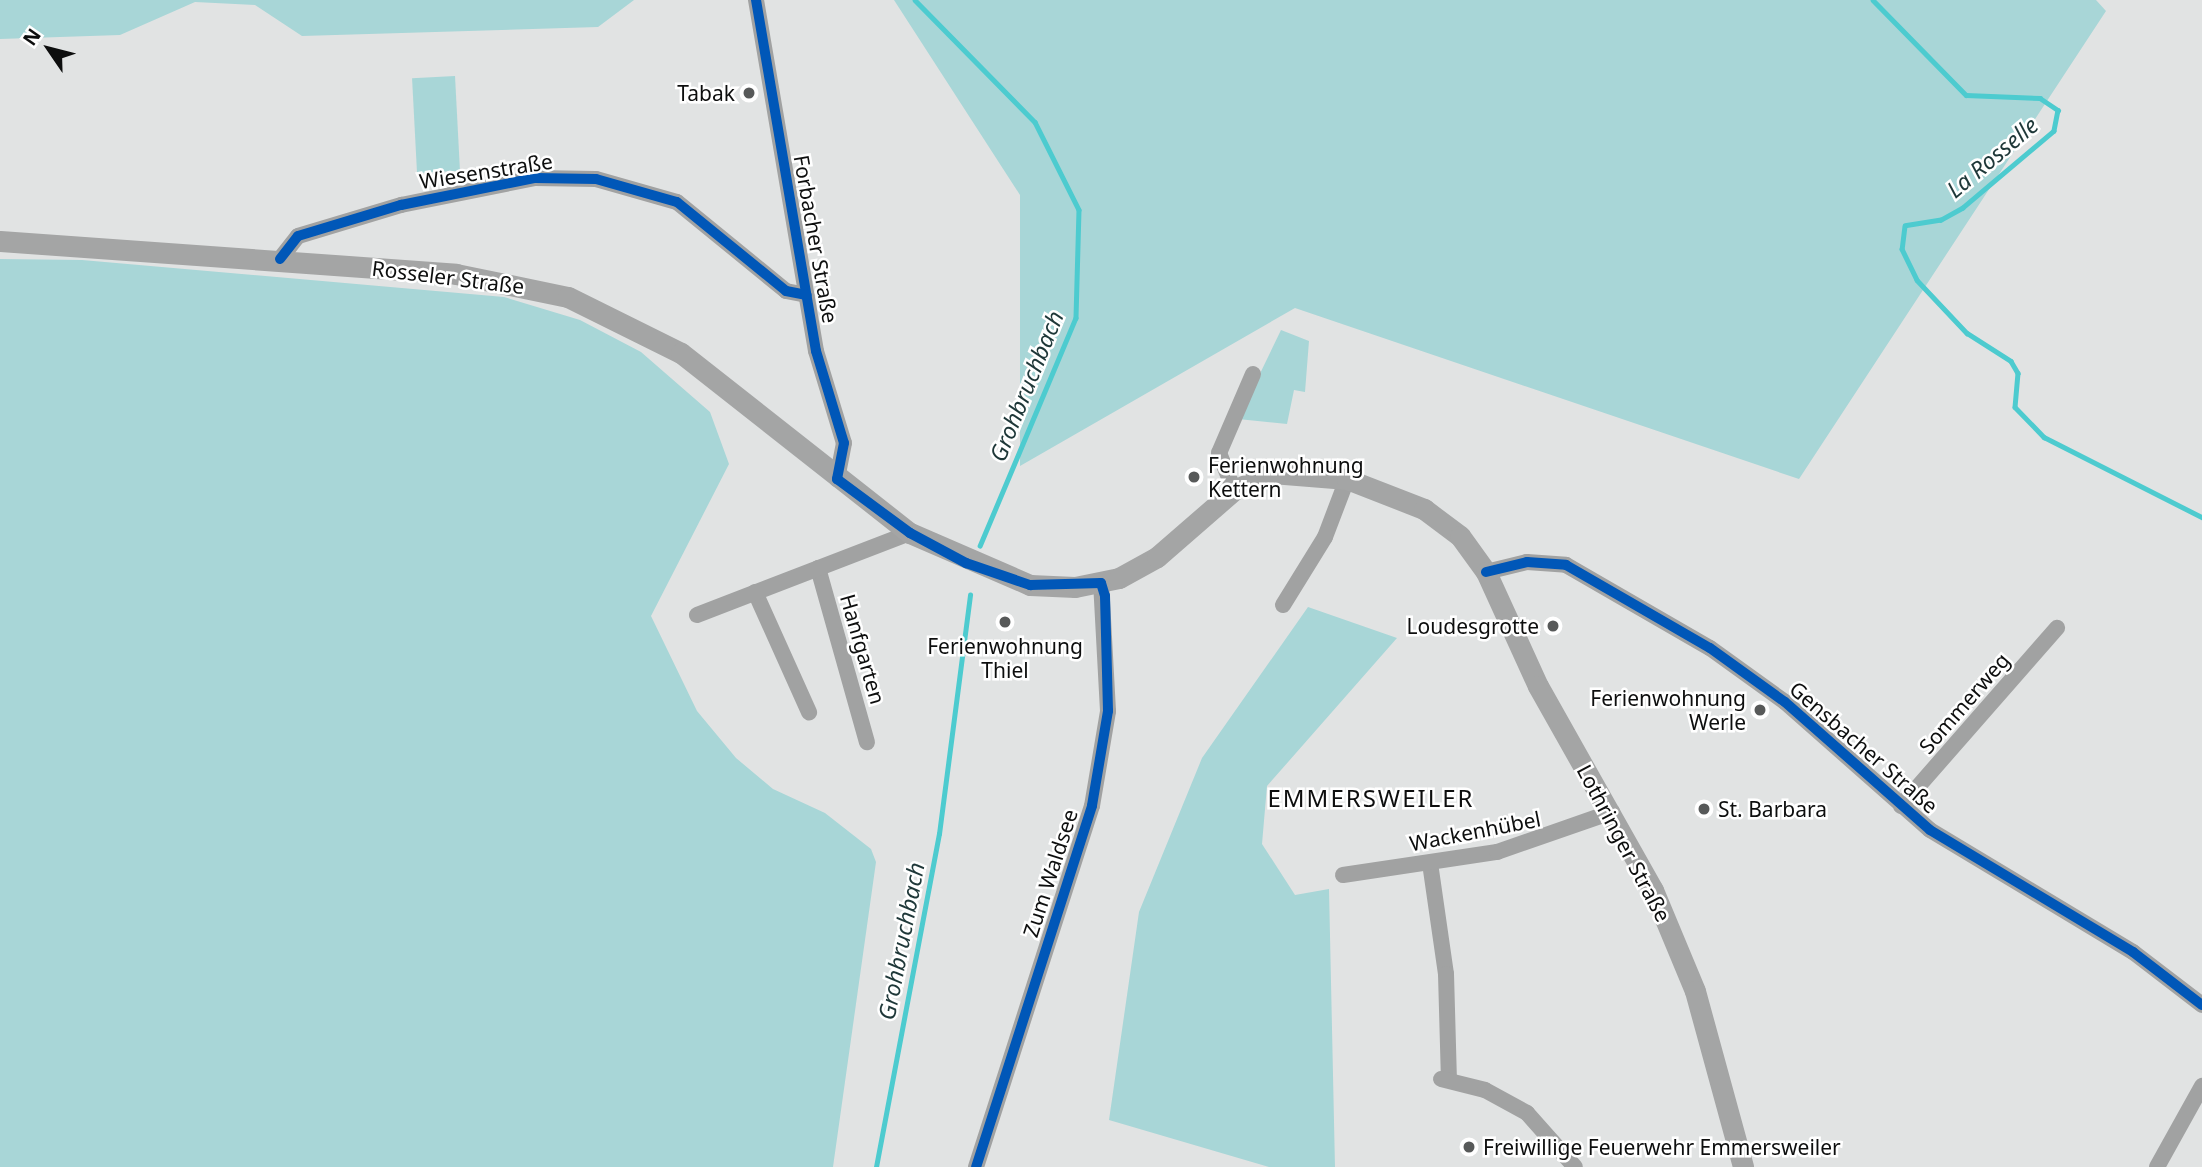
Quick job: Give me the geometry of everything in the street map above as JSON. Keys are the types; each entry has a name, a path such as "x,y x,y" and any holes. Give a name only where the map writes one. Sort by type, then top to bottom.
{"main road":[{"name":"Rosseler Straße","path":"0,241 280,259 502,280 600,308 681,353 837,480"},
{"path":"837,480 910,533 975,566 1041,586 1101,583 1157,557 1234,490 1294,471 1347,479 1443,521 1486,572"},
{"name":"Lothringer Straße","path":"1486,572 1538,687 1612,813 1695,991 1743,1167"}],"street":[{"name":"Forbacher Straße","path":"756,0 807,295 845,450 837,480"},
{"name":"Wiesenstraße","path":"280,259 298,236 401,205 535,178 596,178 677,202 786,291 807,295"},
{"path":"1234,490 1219,453 1253,374"},
{"path":"1283,605 1325,537 1347,479"},
{"path":"697,615 910,533"},
{"name":"Gensbacher Straße","path":"1486,572 1527,562 1583,572 1750,675 1930,830 2133,952 2202,1005"},
{"name":"Hanfgarten","path":"818,568 867,742"},
{"name":"Zum Waldsee","path":"976,1167 1095,793 1108,711 1101,583"},
{"path":"755,592 809,712"},
{"name":"Sommerweg","path":"1901,806 2057,628"},
{"name":"Wackenhübel","path":"1343,875 1430,863 1556,836 1612,813"},
{"path":"1430,863 1446,974 1444,1079 1527,1113 1575,1167"},
{"path":"2157,1167 2202,1086"}],"shaded area":[{"path":"0,0 634,0 598,27 302,36 255,5 195,2 120,35 0,39"},
{"path":"894,0 2096,0 2106,11 1799,479 1295,308 1020,466 1020,195"},
{"path":"455,76 460,171 417,173 412,78"},
{"path":"0,259 82,260 504,297 580,320 641,352 710,412 729,464 651,616 697,711 736,758 773,789 825,813 871,849 876,862 833,1167 0,1167"},
{"path":"1281,330 1309,341 1305,392 1294,390 1287,424 1238,419"},
{"path":"1308,607 1397,638 1267,786 1262,844 1295,895 1329,889 1335,1167 1269,1167 1109,1120 1139,912 1202,758"}],"waterway":[{"name":"Grohbruchbach","path":"915,0 1035,122 1079,210 1076,318 980,546"},
{"name":"La Rosselle","path":"1873,0 1966,95 2040,98 2058,110 2054,131 1963,208 1941,220 1905,226 1902,249 1917,280 1967,333 2011,361 2018,373 2015,407 2044,437 2202,517"},
{"name":"Grohbruchbach","path":"876,1167 939,834 970,595"}],"cycle path":[{"path":"756,0 816,351 844,443 837,479 910,533 966,563 1030,585 1101,583 1105,596 1108,711 1092,806 976,1167"},
{"path":"280,259 298,236 401,205 535,178 596,179 677,202 786,291 807,295"},
{"path":"1486,572 1527,562 1566,565 1710,648 1785,702 1930,830 2133,952 2202,1005"}],"place":[{"name":"Tabak","path":"749,93"},
{"name":"Ferienwohnung Kettern","path":"1194,477"},
{"name":"Ferienwohnung Thiel","path":"1005,622"},
{"name":"Loudesgrotte","path":"1553,626"},
{"name":"Ferienwohnung Werle","path":"1760,710"},
{"name":"St. Barbara","path":"1704,809"},
{"name":"Freiwillige Feuerwehr Emmersweiler","path":"1469,1147"}],"district":[{"name":"EMMERSWEILER","path":"1371,798"}]}
